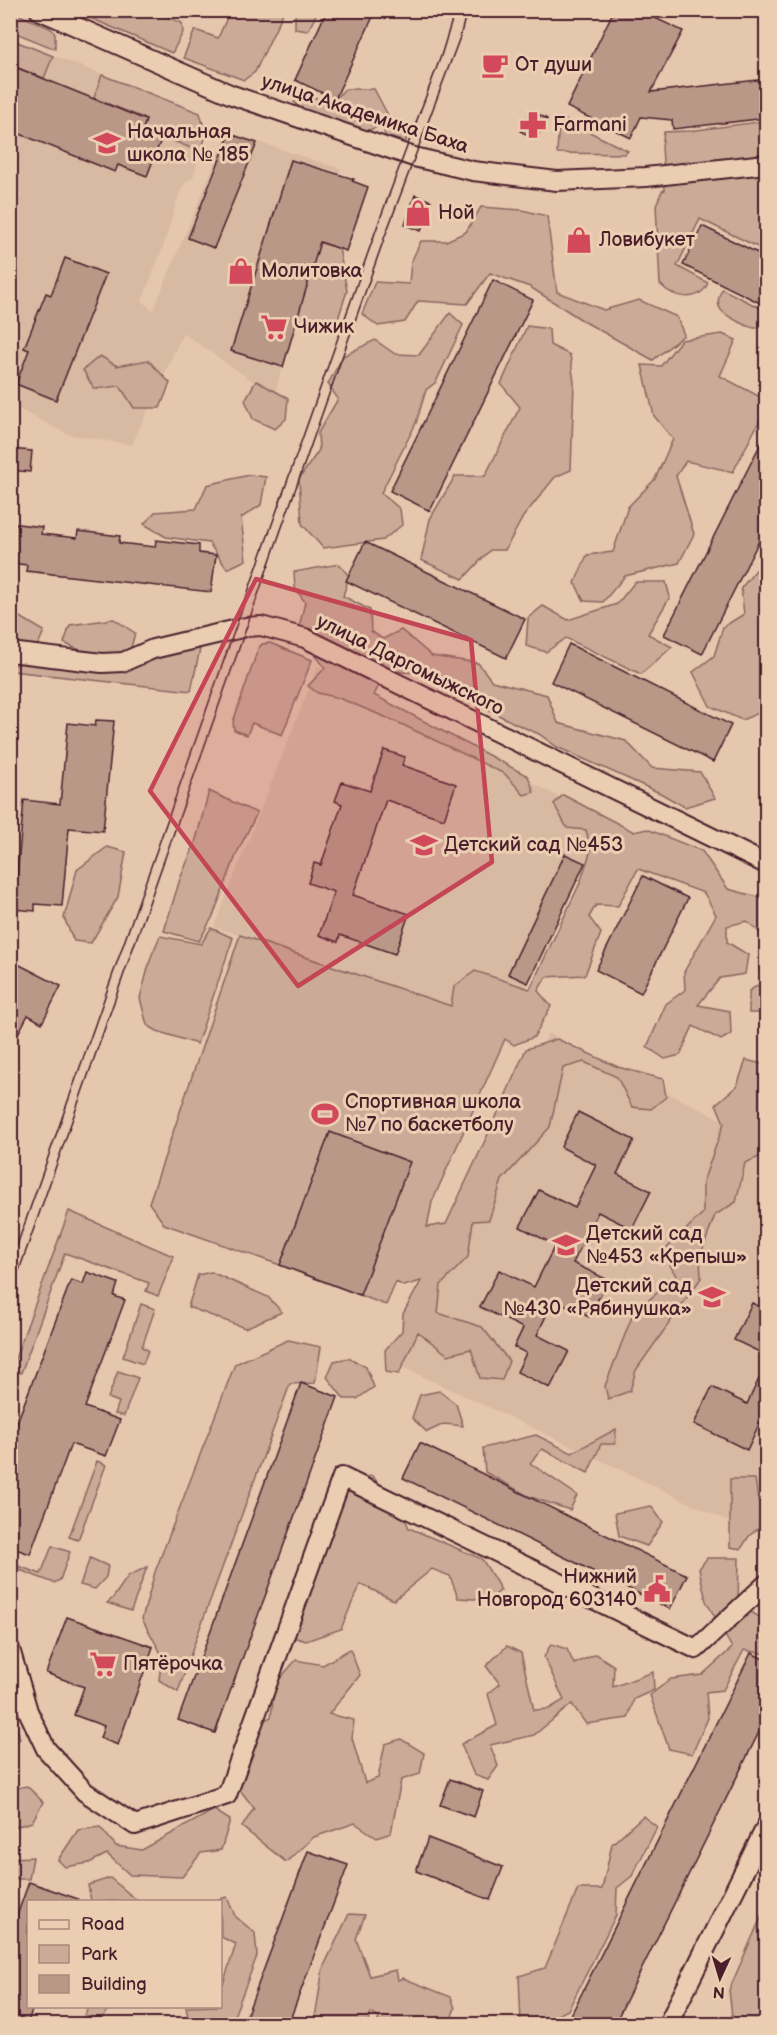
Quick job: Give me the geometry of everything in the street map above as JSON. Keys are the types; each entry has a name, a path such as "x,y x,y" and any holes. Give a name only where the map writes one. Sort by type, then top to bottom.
{"street":[{"name":"улица Академика Баха","path":"39,10 232,95 414,157 473,171 557,182 646,177 766,164"},
{"name":"улица Даргомыжского","path":"10,652 102,663 123,662 153,649 246,627 261,626 305,638 766,864"},
{"path":"10,1649 28,1711 46,1749 85,1792 135,1825 227,1795 342,1477 696,1649 766,1584"},
{"path":"668,2025 766,1827"}],"highlighted area":[{"path":"256,579 471,640 492,862 298,986 150,791"}],"shaded area":[{"path":"11,39 200,113 206,135 193,177 186,182 179,194 162,250 142,301 153,311 228,132 341,169 274,396 183,333 132,445 67,434 11,405 10,218 21,195 11,185"},
{"name":"Детский сад №453","path":"318,666 612,826 590,866 585,864 528,983 526,993 511,1026 214,927"},
{"name":"Детский сад №453 «Крепыш»","path":"548,1033 766,1142 766,1499 745,1489 729,1522 394,1363"}],"green space":[{"path":"10,11 50,28 55,33 55,49 11,31"},
{"path":"74,11 167,11 165,16 182,23 183,32 172,53"},
{"path":"230,11 284,11 255,72 244,80 184,58 195,30 218,38"},
{"path":"295,11 318,11 308,31 295,29"},
{"path":"10,39 53,56 44,78 11,65"},
{"path":"102,75 200,113 206,135 201,152 143,129 146,119 94,98"},
{"path":"345,89 374,89 389,117 407,123 406,142 385,136 383,125 363,132 308,115 294,102 305,93 330,104"},
{"path":"559,117 628,151 625,154 557,153"},
{"path":"766,121 766,251 700,219 677,266 708,283 699,294 693,296 679,296 672,293 660,284 656,205 662,191 665,190 662,147 664,132"},
{"path":"481,207 522,210 547,216 557,292 604,310 639,300 677,317 684,335 653,360 585,322 530,287 490,273 467,304 418,301 405,322 378,326 362,314 375,282 409,284 411,262 421,241 446,241 466,232"},
{"path":"310,240 339,248 347,291 338,319 304,321 284,315"},
{"path":"722,289 766,311 766,325 759,328 749,327 724,313 718,301"},
{"path":"450,313 463,325 436,382 426,390 416,423 381,493 400,509 402,525 383,540 323,548 302,524 299,479 319,450 318,433 338,399 328,384 343,356 375,340 395,354 419,355"},
{"path":"527,326 549,329 550,345 570,355 574,382 571,470 555,477 523,517 505,550 490,550 463,579 421,560 430,519 455,476 485,476 520,407 501,384"},
{"path":"722,334 736,340 720,376 766,400 766,417 761,418 733,472 686,461 676,476 694,534 679,563 625,576 603,602 584,601 575,583 587,555 613,552 628,507 655,479 673,439 654,416 642,365 661,366 681,340"},
{"path":"100,356 117,366 148,360 170,383 160,408 134,408 120,386 94,389 83,370"},
{"path":"256,381 288,398 286,419 275,429 253,419 245,400"},
{"path":"249,475 266,477 261,505 241,518 246,560 227,569 209,543 166,537 144,524 155,512 196,509 207,485"},
{"path":"766,558 766,710 742,720 710,706 693,672 714,656 723,627 744,614 741,588"},
{"path":"339,564 349,576 343,596 370,610 371,631 383,639 401,630 432,656 478,663 492,681 547,695 558,723 626,741 652,768 700,772 715,798 685,807 660,793 557,747 539,734 417,673 387,671 374,695 528,776 534,792 524,795 505,774 397,722 339,698 318,693 308,686 325,668 298,632 305,602 295,588 294,572"},
{"path":"635,582 666,582 670,597 648,634 672,647 641,674 566,638 546,652 526,646 528,618 543,606 568,620 617,604"},
{"path":"10,614 44,631 37,647 11,644"},
{"path":"114,619 135,633 130,651 95,657 64,643 70,625"},
{"path":"270,643 312,660 282,735 252,723 247,735 234,730 233,722 258,649 262,644"},
{"path":"200,649 191,691 12,671 15,665 21,663 117,672 162,657"},
{"path":"209,791 257,813 237,853 213,916 199,941 164,931 180,879 195,843"},
{"name":"Спортивная школа №7 по баскетболу","path":"563,795 634,832 647,829 702,851 728,889 766,899 766,938 747,921 727,926 727,942 748,955 745,974 720,978 698,1005 730,1011 731,1034 721,1040 693,1026 680,1055 665,1059 647,1047 666,1004 685,990 684,972 716,915 704,893 638,869 618,906 596,905 589,917 601,933 585,975 546,977 538,991 551,1006 534,1037 514,1045 505,1039 432,1202 427,1227 446,1224 526,1049 557,1039 618,1067 663,1079 666,1097 651,1109 632,1107 617,1077 584,1062 563,1068 550,1127 502,1180 489,1220 473,1221 468,1257 441,1285 438,1313 482,1327 509,1361 502,1380 480,1378 471,1349 448,1355 418,1332 399,1374 386,1372 385,1350 402,1331 403,1314 421,1281 404,1286 396,1282 386,1305 164,1224 149,1203 240,935 451,1006 454,987 475,971 530,989 580,883 591,850 586,830 567,828 554,804"},
{"path":"107,847 126,852 118,897 91,943 74,941 64,918 77,870"},
{"path":"211,928 233,938 197,1044 157,1031 147,1025 140,998 151,957 160,936 201,944"},
{"path":"766,944 766,1013 749,1013 749,991 763,982 759,969"},
{"path":"746,1060 766,1065 766,1154 745,1163 736,1202 715,1215 700,1257 701,1278 636,1370 630,1391 608,1399 605,1386 633,1314 676,1276 663,1252 703,1213 703,1182 724,1123 716,1104 737,1086"},
{"path":"69,1211 173,1256 173,1259 158,1296 146,1291 149,1283 65,1253 21,1373 11,1370"},
{"path":"211,1272 268,1297 282,1312 245,1328 188,1307 198,1275"},
{"path":"141,1304 155,1309 142,1347 148,1350 143,1364 123,1357"},
{"path":"288,1340 321,1347 315,1383 290,1384 178,1692 159,1680 162,1655 142,1619 155,1572 235,1364"},
{"path":"349,1358 366,1367 374,1387 357,1399 344,1399 327,1377 334,1361"},
{"path":"118,1371 138,1378 124,1416 115,1414 119,1402 108,1398"},
{"path":"439,1391 456,1404 463,1426 444,1424 427,1432 412,1418 420,1395"},
{"path":"616,1429 615,1444 601,1444 588,1473 542,1449 530,1463 577,1495 570,1510 528,1496 485,1472 483,1448 536,1435 572,1453"},
{"path":"97,1461 106,1465 78,1540 69,1537"},
{"path":"372,1476 400,1507 409,1528 482,1559 501,1590 489,1600 458,1598 450,1576 432,1569 394,1600 360,1584 341,1629 306,1641 276,1632 332,1482"},
{"path":"730,1479 755,1479 758,1500 766,1504 766,1522 749,1536 741,1549 730,1547"},
{"path":"651,1506 663,1522 647,1546 619,1536 615,1513"},
{"path":"52,1546 70,1552 60,1580 54,1583 17,1569 18,1566 41,1574"},
{"path":"90,1558 108,1566 106,1577 95,1589 80,1585"},
{"path":"707,1558 739,1558 738,1604 766,1621 766,1654 744,1650 723,1690 706,1692 708,1718 692,1754 669,1749 650,1695 671,1679 702,1675 732,1648 706,1601 699,1569"},
{"path":"147,1567 131,1611 107,1603 128,1576"},
{"path":"551,1644 567,1649 574,1664 596,1654 614,1666 613,1687 653,1672 654,1690 634,1699 628,1718 586,1724 572,1704 534,1735 490,1745 498,1766 488,1780 474,1775 461,1744 497,1725 488,1694 500,1684 486,1666 507,1646 521,1653 534,1710 549,1709 564,1700 544,1657"},
{"path":"350,1649 360,1675 329,1714 354,1720 352,1738 365,1783 378,1778 385,1744 401,1739 424,1753 420,1774 401,1780 391,1833 377,1838 355,1823 314,1837 286,1862 242,1827 254,1808 233,1781 233,1747 248,1728 271,1717 275,1684 296,1660 323,1665"},
{"path":"10,1698 20,1739 11,1745 10,1745"},
{"path":"27,1786 43,1802 32,1822 11,1828 11,1789"},
{"path":"214,1810 230,1820 221,1850 201,1853 182,1877 130,1875 107,1854 89,1863 65,1867 58,1860 78,1830 100,1827 116,1846 142,1850"},
{"path":"643,1816 657,1827 632,1876 617,1888 616,1915 568,2010 545,2021 545,2024 521,2024 519,1976 545,1968 578,1889 602,1889 612,1844"},
{"path":"33,1857 29,1879 11,1879 11,1858"},
{"path":"110,1878 137,1900 91,1900 88,1885"},
{"path":"227,1897 235,1916 255,1933 257,1956 231,2024 204,2024 205,2021 188,2017 186,2008 222,2008 222,1984 236,1944 222,1937 222,1900 216,1900"},
{"path":"766,1906 766,2024 733,2024 729,1990"},
{"path":"349,1914 365,1915 356,1939 370,1976 396,1970 398,1980 403,1978 451,1997 455,2008 449,2024 377,2024 379,2018 371,2013 367,2024 314,2024 323,1968"},
{"path":"87,2008 110,2008 98,2024 82,2024"}],"building":[{"path":"327,10 376,10 335,99 295,80"},
{"path":"614,10 638,10 683,31 651,92 766,79 766,118 673,129 672,120 641,117 631,138 567,107"},
{"path":"10,65 146,120 143,129 162,137 147,176 118,165 115,172 10,130"},
{"name":"Farmani","path":"531,110 547,119 536,139 520,131"},
{"path":"230,134 257,143 214,248 188,238"},
{"path":"291,160 354,179 352,181 368,187 346,251 320,242 283,367 231,351"},
{"name":"Ной","path":"415,195 431,201 421,231 405,225"},
{"path":"702,226 766,257 766,306 683,265"},
{"path":"65,258 106,274 56,400 16,384 29,350 24,348 46,293 51,295"},
{"path":"493,280 533,300 430,511 390,491"},
{"path":"766,433 766,527 702,654 664,635"},
{"path":"10,449 32,451 30,472 10,470"},
{"path":"10,523 42,527 41,534 77,538 78,531 120,536 119,543 155,547 156,540 199,545 199,553 216,555 211,592 26,571 27,565 10,563"},
{"path":"365,542 525,619 506,658 346,581"},
{"path":"569,644 731,725 713,762 551,682"},
{"path":"96,720 114,721 103,831 69,828 62,906 35,904 35,911 14,909 24,800 60,804 68,723 95,726"},
{"path":"384,750 405,757 402,765 456,784 444,819 386,800 353,895 409,914 395,954 340,935 338,942 319,935 334,892 308,883 314,863 321,865 342,804 335,801 342,782 370,791"},
{"path":"565,854 585,863 528,983 508,974"},
{"path":"643,876 688,898 641,993 596,970"},
{"path":"10,960 61,986 42,1023 28,1015 10,1049"},
{"path":"578,1112 634,1140 617,1174 651,1191 632,1229 598,1212 573,1263 608,1280 589,1317 554,1299 537,1335 569,1351 550,1388 517,1372 526,1353 514,1347 523,1328 480,1307 499,1270 534,1287 555,1245 520,1227 539,1190 575,1208 596,1165 561,1147"},
{"path":"330,1132 410,1162 360,1295 280,1265"},
{"path":"87,1272 118,1283 114,1296 125,1300 85,1407 120,1420 106,1456 71,1444 30,1554 10,1547 10,1441 71,1280 83,1284"},
{"path":"752,1303 766,1310 766,1355 734,1340"},
{"path":"766,1364 766,1409 747,1450 694,1424 712,1387 747,1404"},
{"path":"301,1383 338,1397 215,1733 178,1720"},
{"path":"420,1443 687,1575 670,1609 403,1478"},
{"path":"67,1617 153,1647 118,1745 100,1738 104,1726 74,1715 84,1687 46,1673"},
{"path":"751,1653 766,1660 766,1718 614,2025 566,2025"},
{"path":"450,1779 483,1791 474,1817 440,1805"},
{"path":"428,1838 503,1867 490,1900 416,1871"},
{"path":"308,1851 348,1865 288,2025 243,2025"},
{"path":"29,1882 78,1899 27,1900 27,2008 33,2008 27,2025 10,2025 10,1935"}],"tram line":[{"path":"10,1265 381,216 441,56 455,10"},
{"path":"10,1296 385,236 460,37 467,10"}],"place":[{"name":"От души","path":"495,65"},
{"name":"Farmani","path":"533,125"},
{"name":"Начальная школа № 185","path":"107,143"},
{"name":"Ной","path":"418,213"},
{"name":"Ловибукет","path":"579,240"},
{"name":"Молитовка","path":"241,271"},
{"name":"Чижик","path":"274,327"},
{"name":"Детский сад №453","path":"424,845"},
{"name":"Спортивная школа №7 по баскетболу","path":"325,1114"},
{"name":"Детский сад №453 «Крепыш»","path":"566,1245"},
{"name":"Детский сад №430 «Рябинушка»","path":"712,1297"},
{"name":"Нижний Новгород 603140","path":"657,1589"},
{"name":"Пятёрочка","path":"103,1664"}]}
